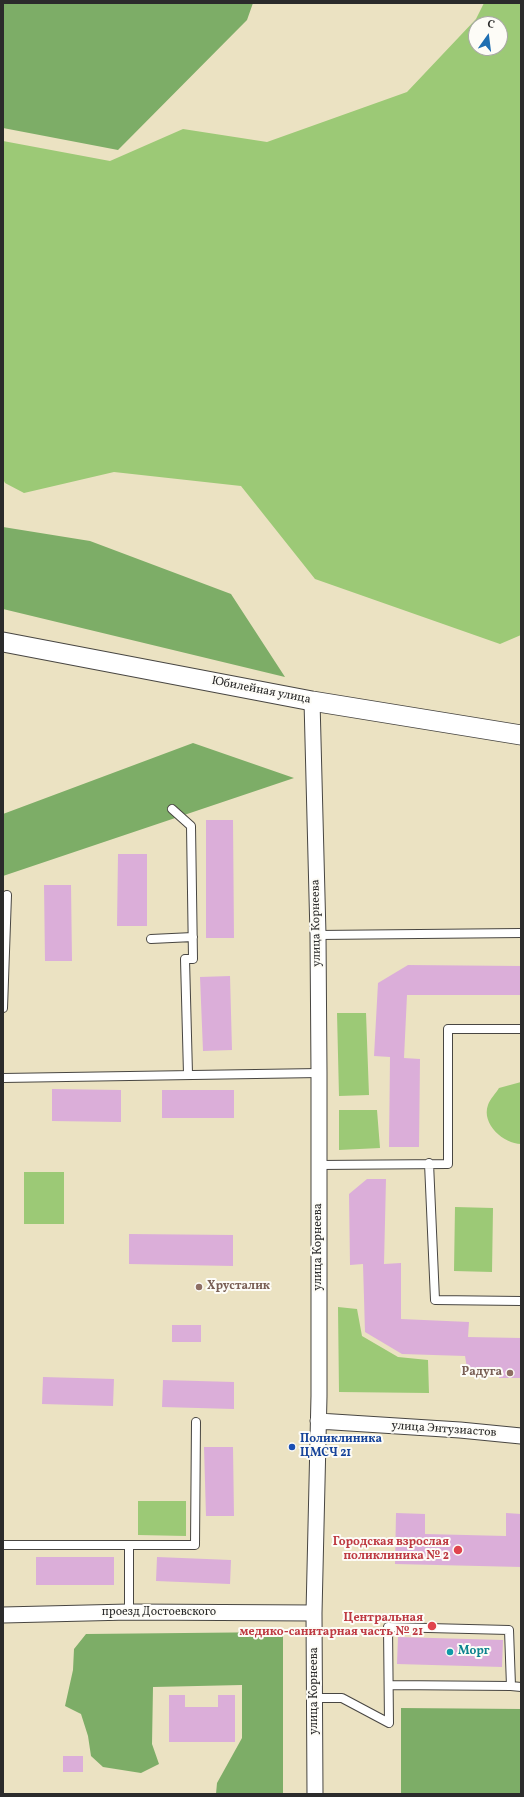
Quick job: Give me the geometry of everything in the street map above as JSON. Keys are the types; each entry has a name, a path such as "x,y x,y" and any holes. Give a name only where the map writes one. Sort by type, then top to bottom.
{"street":[{"name":"Юбилейная улица","path":"3,642 312,701 521,734"},
{"name":"улица Корнеева","path":"312,701 318,935 319,1073 318,1421 314,1613 315,1794"},
{"name":"улица Энтузиастов","path":"318,1421 460,1430 521,1436"},
{"name":"проезд Достоевского","path":"3,1615 129,1612 314,1613"}],"lane":[{"path":"172,809 191,826 193,959 185,959 188,1074"},
{"path":"3,1008 7,895"},
{"path":"318,935 521,933"},
{"path":"151,939 192,937"},
{"path":"318,1165 448,1164 448,1029 521,1029"},
{"path":"3,1078 319,1073"},
{"path":"429,1163 435,1300 521,1301"},
{"path":"3,1545 195,1545 196,1422"},
{"path":"129,1546 129,1612"},
{"path":"315,1698 342,1698 389,1723 388,1627 509,1630 511,1686"},
{"path":"389,1685 521,1687"}],"green space":[{"path":"3,3 253,3 247,20 118,150 3,128"},
{"path":"484,3 521,3 521,635 500,644 315,579 241,486 114,472 24,493 5,483 3,479 3,141 110,161 183,129 267,142 407,92 468,27 468,56 508,56 508,16 478,16"},
{"path":"3,527 90,541 231,594 285,677 3,609"},
{"path":"193,743 294,778 3,876 3,814"},
{"path":"337,1013 366,1013 369,1095 339,1096"},
{"path":"521,1082 521,1144 508,1141 501,1137 491,1126 487,1112 489,1103 499,1088"},
{"path":"339,1110 377,1110 380,1148 339,1150"},
{"path":"24,1172 64,1172 64,1224 24,1224"},
{"path":"455,1207 493,1208 492,1272 454,1271"},
{"path":"338,1307 357,1309 362,1336 398,1357 428,1360 429,1393 339,1392"},
{"path":"138,1501 186,1501 186,1536 138,1535"},
{"path":"283,1632 283,1794 216,1794 217,1783 242,1738 242,1685 153,1687 152,1744 159,1764 141,1773 103,1767 91,1756 88,1736 81,1714 65,1706 73,1670 74,1649 86,1634"},
{"path":"401,1708 521,1709 521,1794 401,1794"}],"building":[{"path":"206,820 233,820 234,938 206,938"},
{"path":"118,854 147,854 147,926 117,926"},
{"path":"44,885 71,885 72,961 45,961"},
{"path":"408,965 521,966 521,995 407,995 404,1058 420,1059 419,1147 389,1147 390,1057 374,1056 378,983"},
{"path":"230,976 232,1050 203,1051 200,977"},
{"path":"52,1089 121,1090 121,1122 52,1121"},
{"path":"162,1090 234,1090 234,1118 162,1118"},
{"path":"367,1179 386,1179 384,1264 401,1263 401,1319 469,1322 468,1337 521,1338 521,1378 499,1378 499,1368 467,1368 465,1356 402,1354 365,1332 363,1264 350,1265 349,1194"},
{"path":"129,1234 233,1235 233,1266 129,1264"},
{"path":"172,1325 201,1325 201,1342 172,1342"},
{"path":"43,1377 114,1379 113,1406 42,1404"},
{"path":"163,1380 234,1382 234,1409 162,1407"},
{"path":"204,1447 233,1447 234,1516 206,1516"},
{"name":"Городская взрослая поликлиника № 2","path":"396,1513 425,1514 425,1534 506,1536 506,1513 521,1514 521,1567 395,1564"},
{"path":"36,1557 114,1557 114,1585 36,1585"},
{"path":"157,1557 231,1560 230,1584 156,1581"},
{"name":"Морг","path":"398,1637 503,1640 502,1667 397,1664"},
{"path":"169,1695 185,1695 185,1707 218,1707 218,1695 235,1695 235,1742 169,1742"},
{"path":"63,1756 83,1756 83,1772 63,1772"}],"place":[{"name":"Хрусталик","path":"199,1287"},
{"name":"Радуга","path":"510,1373"},
{"name":"Поликлиника ЦМСЧ 21","path":"292,1447"},
{"name":"Городская взрослая поликлиника № 2","path":"458,1550"},
{"name":"Центральная медико-санитарная часть № 21","path":"432,1626"},
{"name":"Морг","path":"450,1652"}]}
